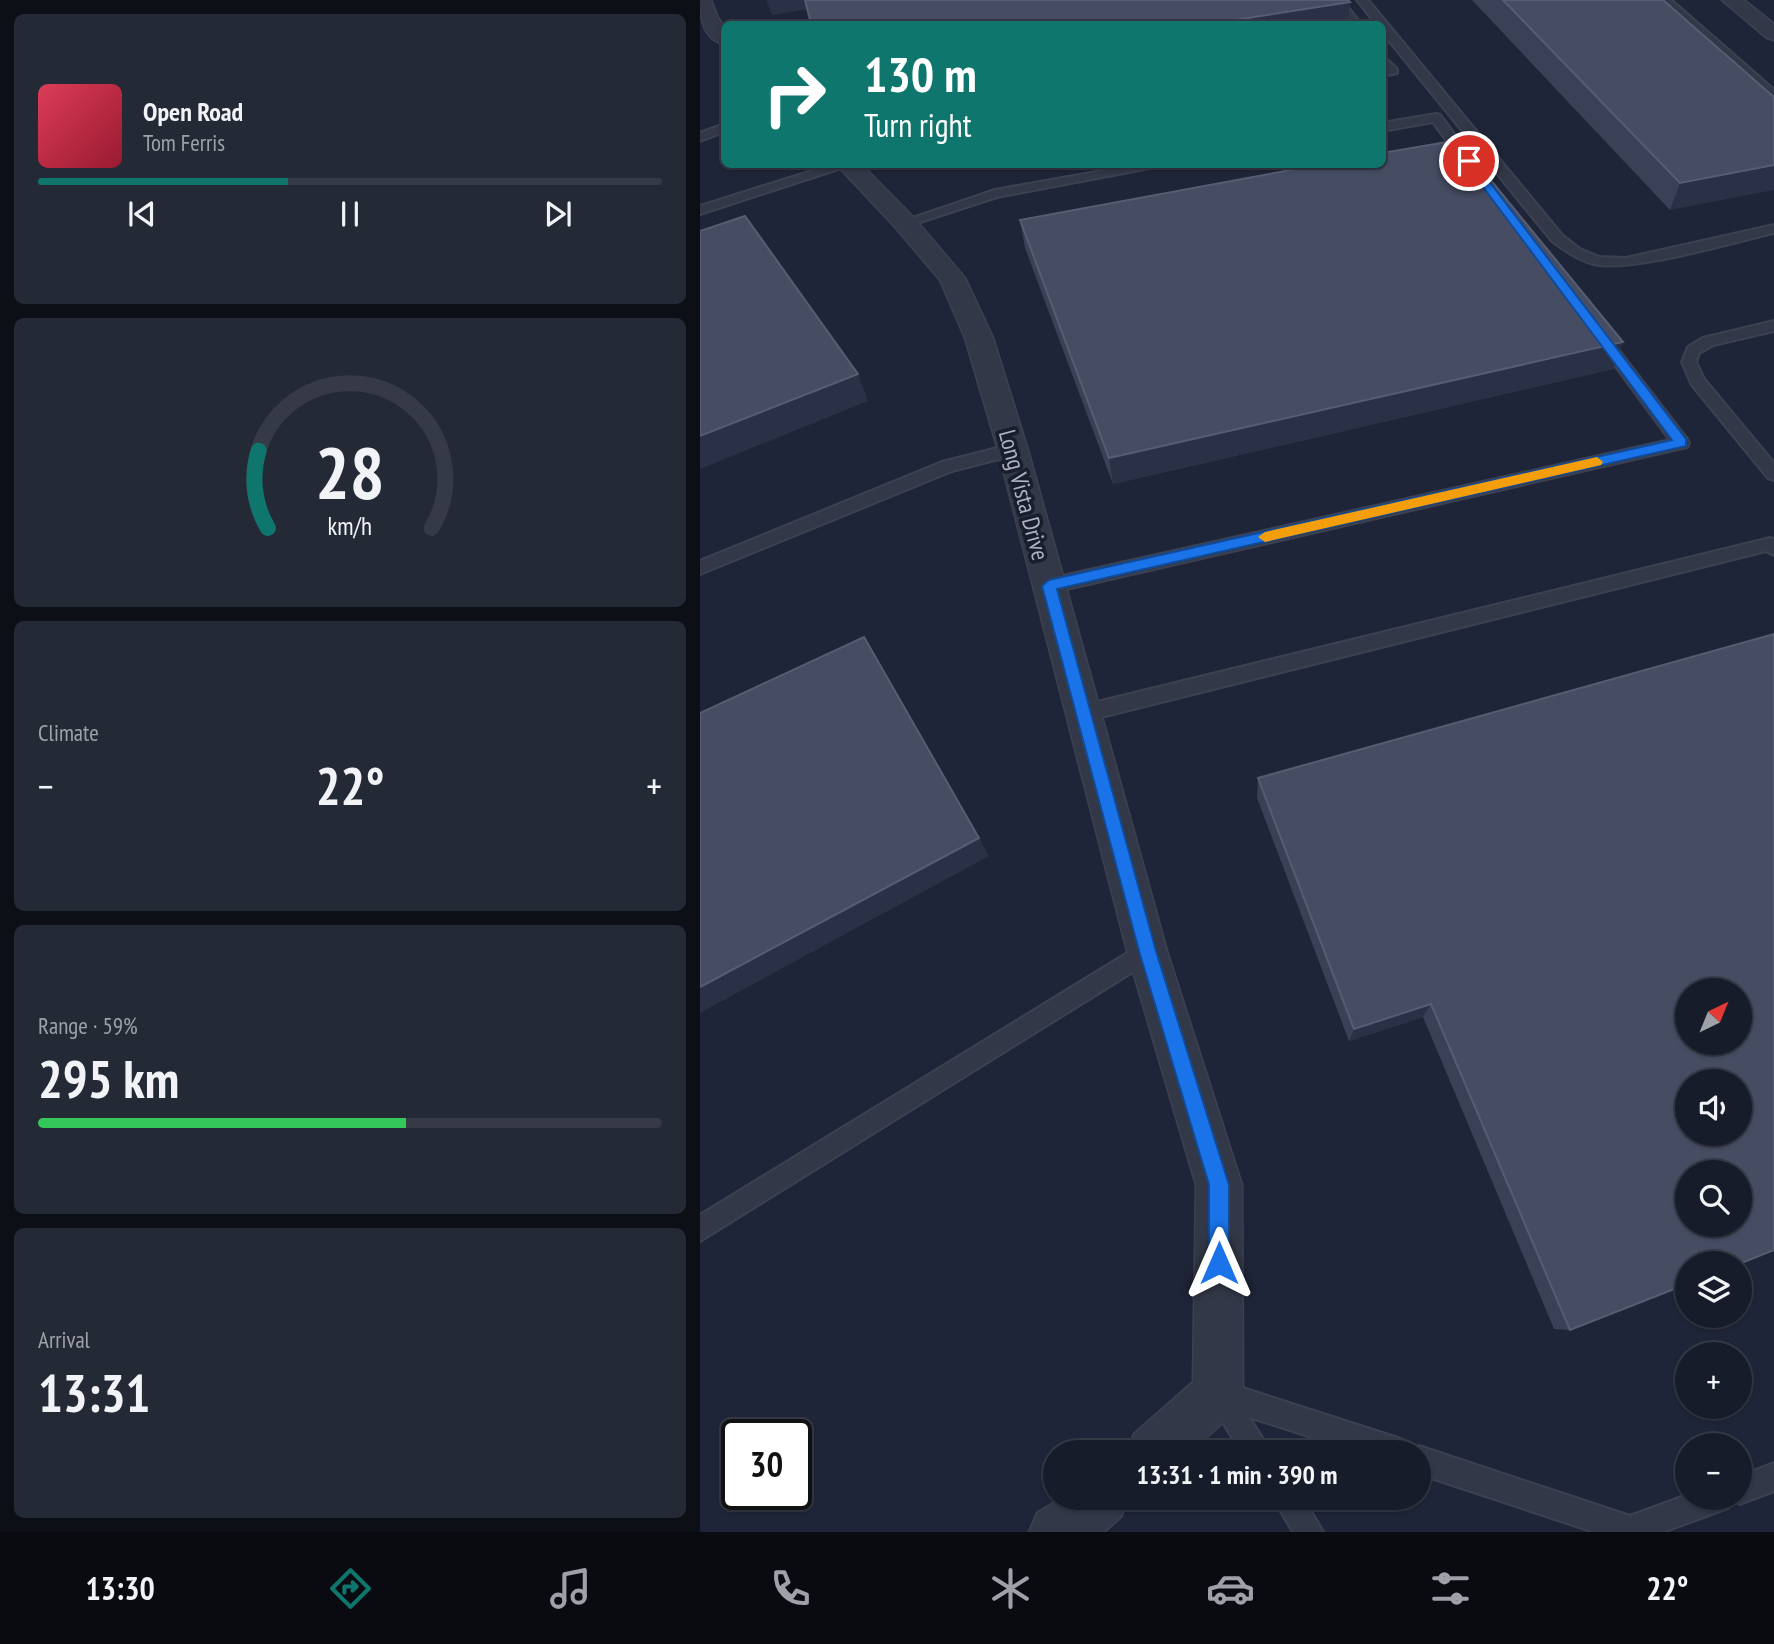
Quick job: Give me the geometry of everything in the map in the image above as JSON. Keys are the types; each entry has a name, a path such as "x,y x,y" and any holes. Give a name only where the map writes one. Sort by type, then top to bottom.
{"street":[{"path":"701,0 708,19 721,34"},
{"path":"1732,0 1774,34"},
{"name":"Long Vista Drive","path":"851,168 905,223 952,278 979,338 1013,450 1086,713 1147,951 1219,1185 1218,1393"},
{"path":"1165,1440 1218,1393"},
{"path":"1056,1532 1075,1522 1088,1510"}],"lane":[{"path":"1337,0 1354,21"},
{"path":"1363,0 1380,21"},
{"path":"1665,0 1774,96"},
{"path":"1386,28 1557,238 1575,252 1597,261 1626,262 1774,229"},
{"path":"1386,63 1393,71 1386,72"},
{"path":"1386,126 1436,118 1477,172"},
{"path":"700,137 721,129"},
{"path":"700,210 834,168"},
{"path":"905,223 995,194 1142,168"},
{"path":"1049,586 1681,443 1591,324"},
{"path":"1774,326 1709,341 1693,350 1689,362 1697,381 1774,474"},
{"path":"700,568 948,466 1013,450"},
{"path":"1086,713 1770,544 1774,549"},
{"path":"700,1229 1147,951"},
{"path":"1218,1393 1249,1440"},
{"path":"1218,1393 1361,1440"},
{"path":"1431,1464 1630,1530 1685,1510"},
{"path":"1752,1485 1774,1477"},
{"path":"1295,1510 1309,1532"}],"building":[{"path":"805,0 1350,2 1229,21 810,21"},
{"path":"1503,0 1663,0 1774,97 1774,165 1680,183"},
{"path":"1458,140 1623,342 1109,458 1020,220 1301,168 1386,168 1386,152"},
{"path":"745,216 858,374 700,436 700,231"},
{"path":"1774,634 1774,1250 1752,1259 1752,1251 1675,1251 1675,1289 1570,1330 1431,1004 1354,1029 1258,778"},
{"path":"864,637 979,838 700,987 700,713"}],"slow traffic":[{"path":"1265,537 1597,462"}],"route":[{"path":"1219,1263 1219,1185 1147,951 1086,713 1049,586 1681,443 1469,161"}]}
